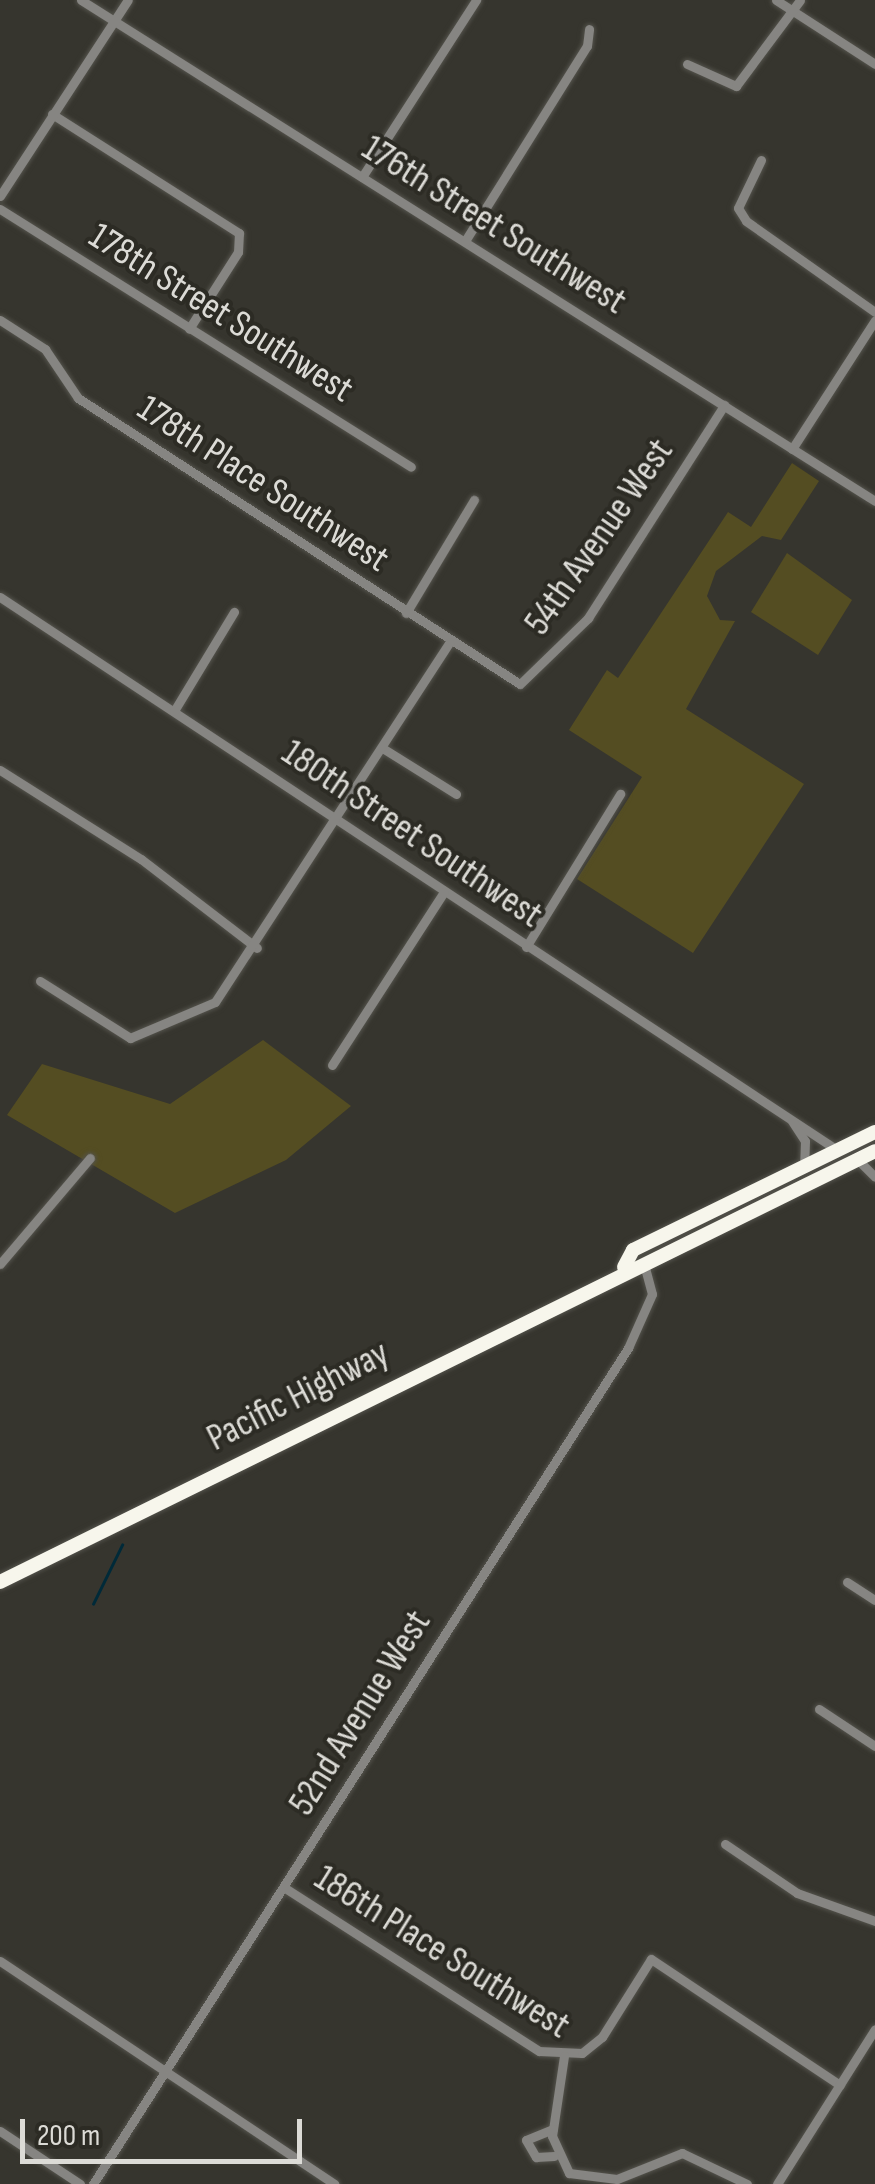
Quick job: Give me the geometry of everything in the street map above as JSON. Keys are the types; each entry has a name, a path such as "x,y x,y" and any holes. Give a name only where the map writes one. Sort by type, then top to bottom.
{"highway":[{"name":"Pacific Highway","path":"624,1267 633,1250 875,1132"},
{"path":"858,1159 875,1140"},
{"path":"777,1198 837,1150"},
{"name":"Pacific Highway","path":"0,1582 624,1267 644,1266 875,1150"},
{"path":"644,1266 664,1235"}],"street":[{"name":"176th Street Southwest","path":"81,0 112,24 362,177 875,502"},
{"path":"0,196 128,0"},
{"path":"362,177 476,0"},
{"path":"776,0 875,64"},
{"path":"687,64 736,86 800,0"},
{"path":"464,241 587,46 589,28"},
{"path":"52,114 240,238 189,329"},
{"path":"761,160 738,208 875,312"},
{"name":"178th Street Southwest","path":"0,209 411,467"},
{"name":"178th Place Southwest","path":"0,320 46,349 78,398 510,681"},
{"path":"792,450 875,320"},
{"name":"54th Avenue West","path":"510,681 529,681 578,631 724,405"},
{"path":"406,613 474,500"},
{"name":"180th Street Southwest","path":"0,597 837,1150"},
{"path":"174,711 234,612"},
{"path":"40,981 114,1034 136,1038 215,1002 257,948 449,643"},
{"path":"384,749 456,794"},
{"path":"0,770 257,948"},
{"path":"526,946 620,794"},
{"path":"332,1065 444,892"},
{"path":"790,1119 806,1141 804,1166"},
{"path":"0,1264 90,1158"},
{"path":"858,1159 875,1177"},
{"name":"52nd Avenue West","path":"93,2184 646,1318 644,1266"},
{"path":"847,1582 875,1600"},
{"path":"819,1709 875,1746"},
{"path":"725,1844 797,1894 875,1921"},
{"name":"186th Place Southwest","path":"285,1888 520,2042 564,2056 553,2129 554,2156 569,2173 602,2182 682,2152 747,2184"},
{"path":"564,2056 602,2038 651,1960 840,2084"},
{"path":"0,1961 334,2184"},
{"path":"777,2184 875,2029"},
{"name":"186th Place Southwest","path":"553,2129 526,2140 536,2157 554,2156"},
{"path":"0,2131 80,2184"},
{"path":"308,2184 316,2172"}],"shaded area":[{"path":"792,463 819,481 781,540 762,536 716,571 707,596 720,620 735,621 686,709 804,784 693,953 577,879 642,777 569,730 607,670 618,678 728,512 751,527"},
{"path":"787,553 852,600 818,655 751,612"},
{"path":"263,1040 351,1106 286,1160 175,1213 7,1115 42,1064 170,1104"}],"waterway":[{"path":"93,1604 122,1545"}]}
